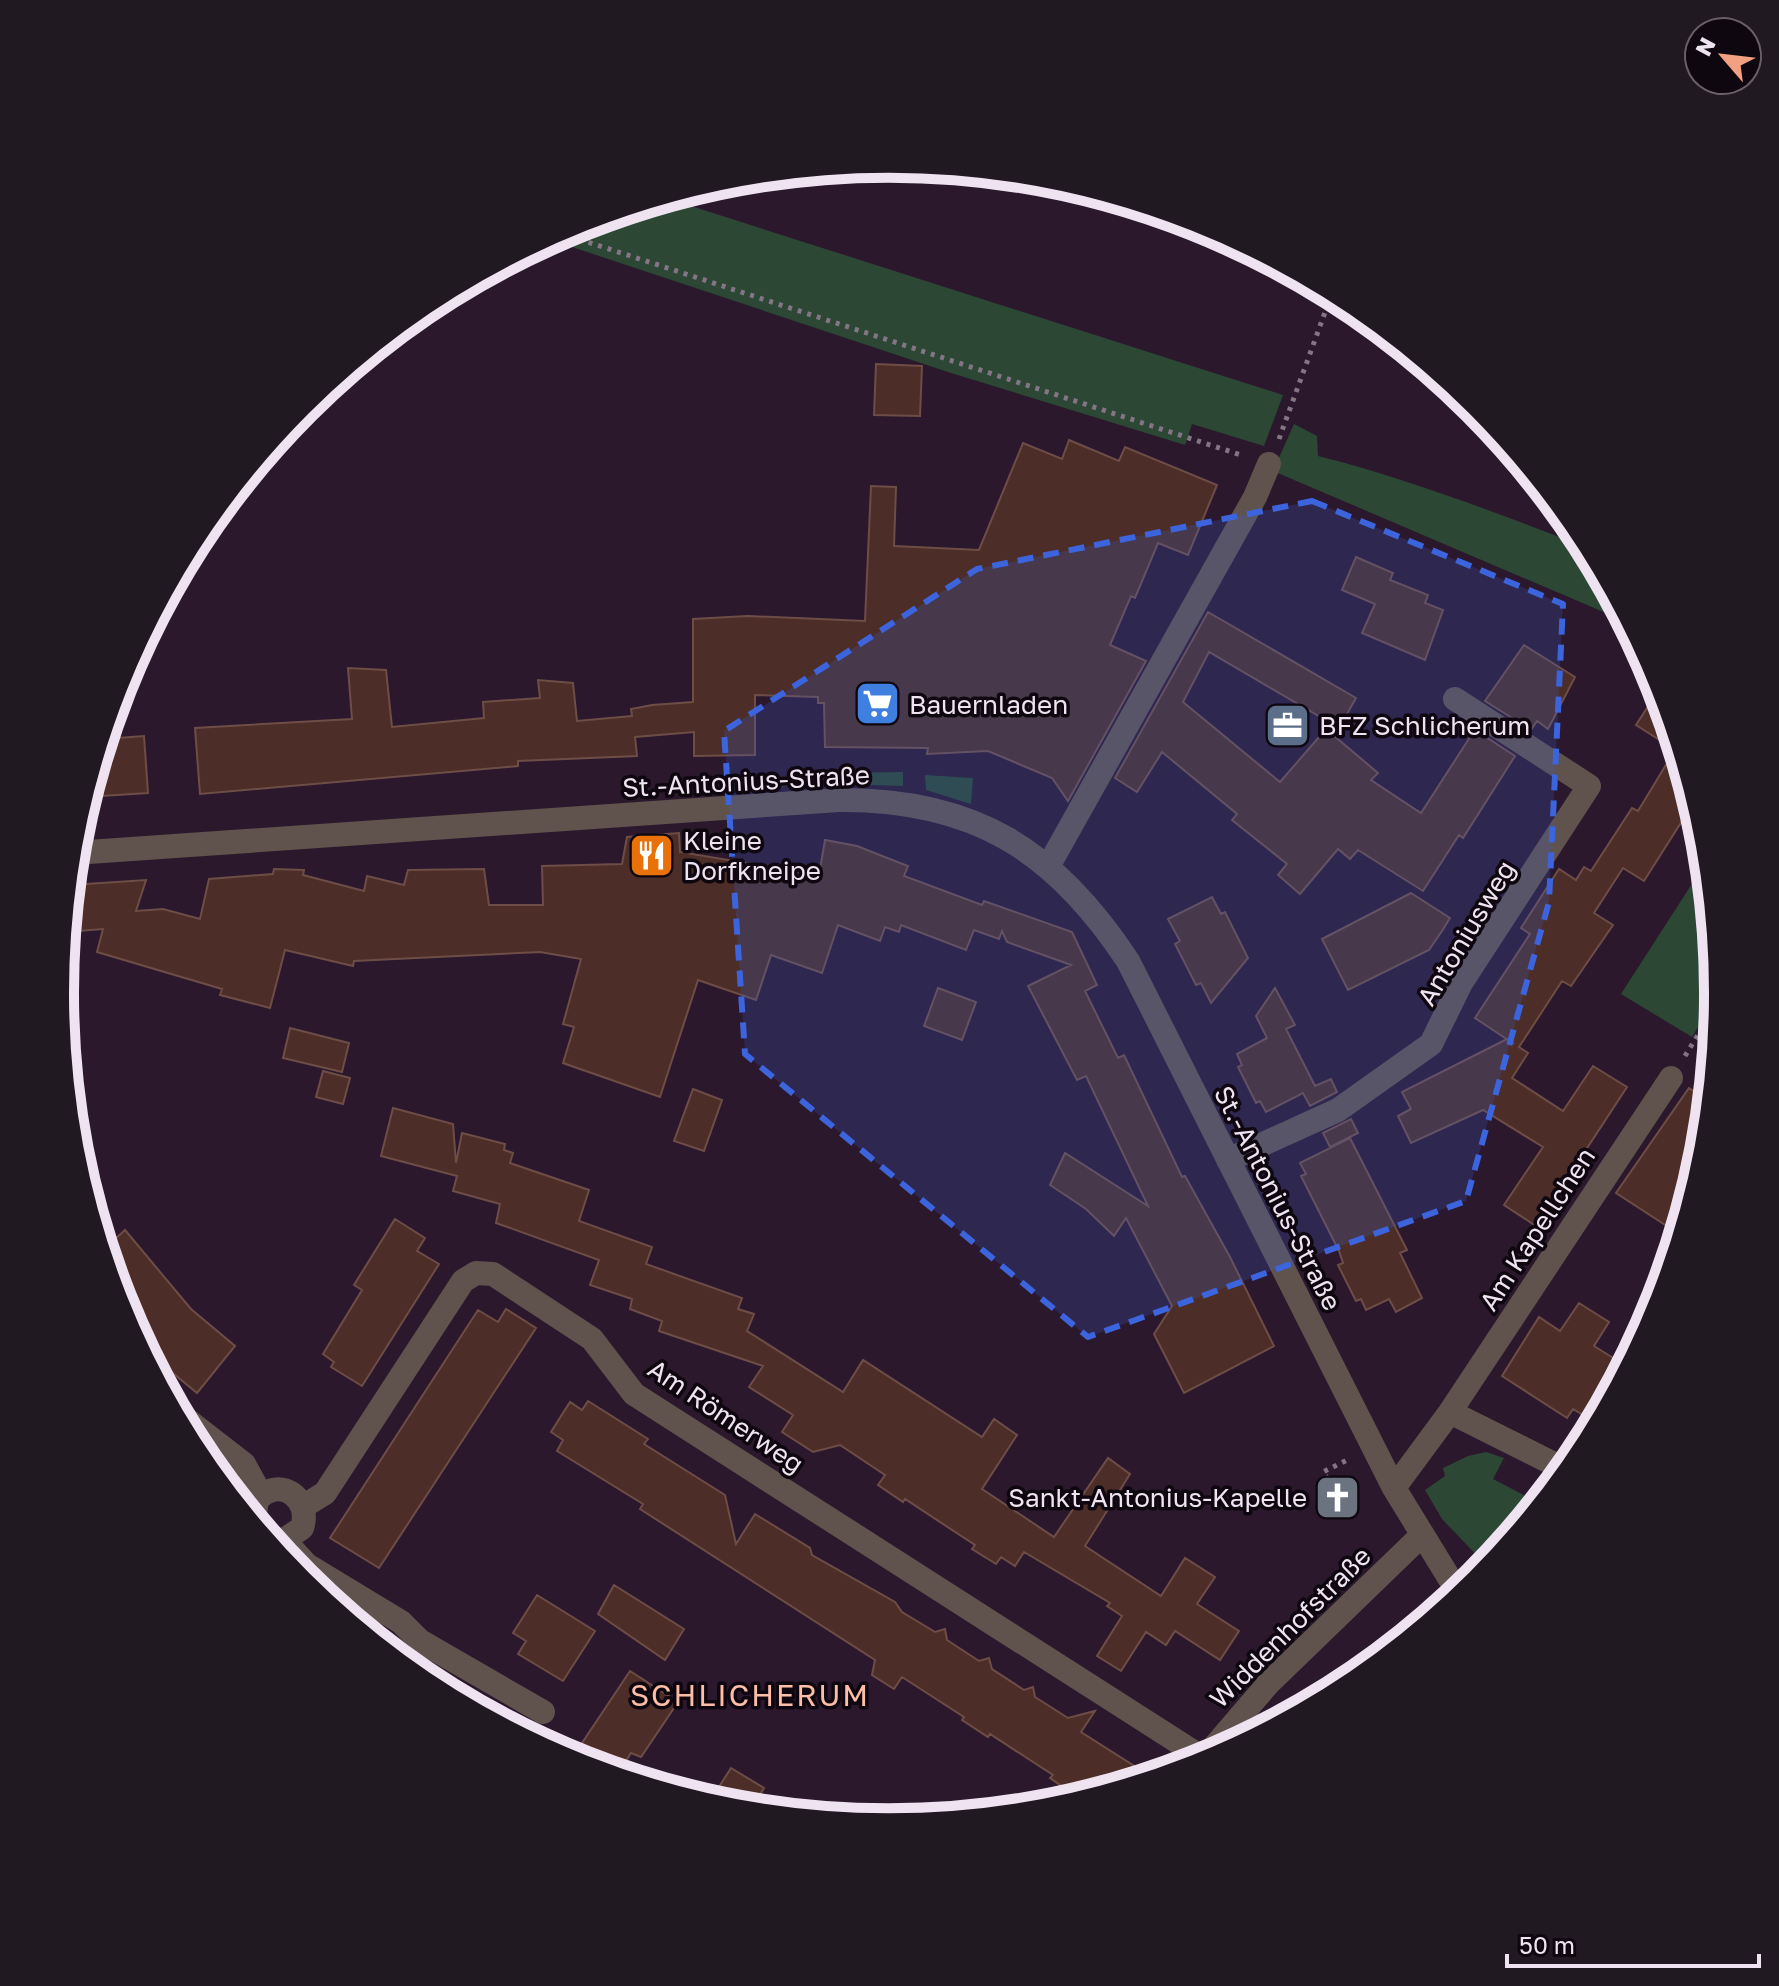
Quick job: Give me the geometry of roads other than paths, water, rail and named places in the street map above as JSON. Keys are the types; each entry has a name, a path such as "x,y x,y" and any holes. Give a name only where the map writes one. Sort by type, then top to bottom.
{"street":[{"path":"1049,865 1248,510 1269,464"},
{"name":"Antoniusweg","path":"1228,1160 1338,1110 1431,1044 1461,983 1589,786 1455,699"},
{"name":"St.-Antonius-Straße","path":"87,852 862,800 919,805 951,813 1004,837 1049,865 1088,906 1128,961 1394,1488 1452,1583"},
{"name":"Am Kapellchen","path":"1394,1488 1450,1412 1671,1078"},
{"name":"Am Römerweg","path":"282,1537 302,1528 304,1506 325,1493 463,1281 476,1273 493,1274 592,1339 634,1394 1189,1751"},
{"path":"1450,1412 1554,1464"},
{"path":"202,1431 244,1464 261,1495"},
{"path":"255,1505 261,1495 283,1489 299,1497 304,1506"},
{"name":"Widdenhofstraße","path":"1221,1737 1268,1684 1422,1535"},
{"name":"Am Römerweg","path":"310,1567 401,1622 420,1641 472,1674 500,1686 543,1712"}],"place":[{"name":"Bauernladen","path":"878,704"},
{"name":"BFZ Schlicherum","path":"1288,725"},
{"name":"Kleine Dorfkneipe","path":"652,855"},
{"name":"Sankt-Antonius-Kapelle","path":"1338,1497"}],"district":[{"name":"SCHLICHERUM","path":"750,1695"}]}
